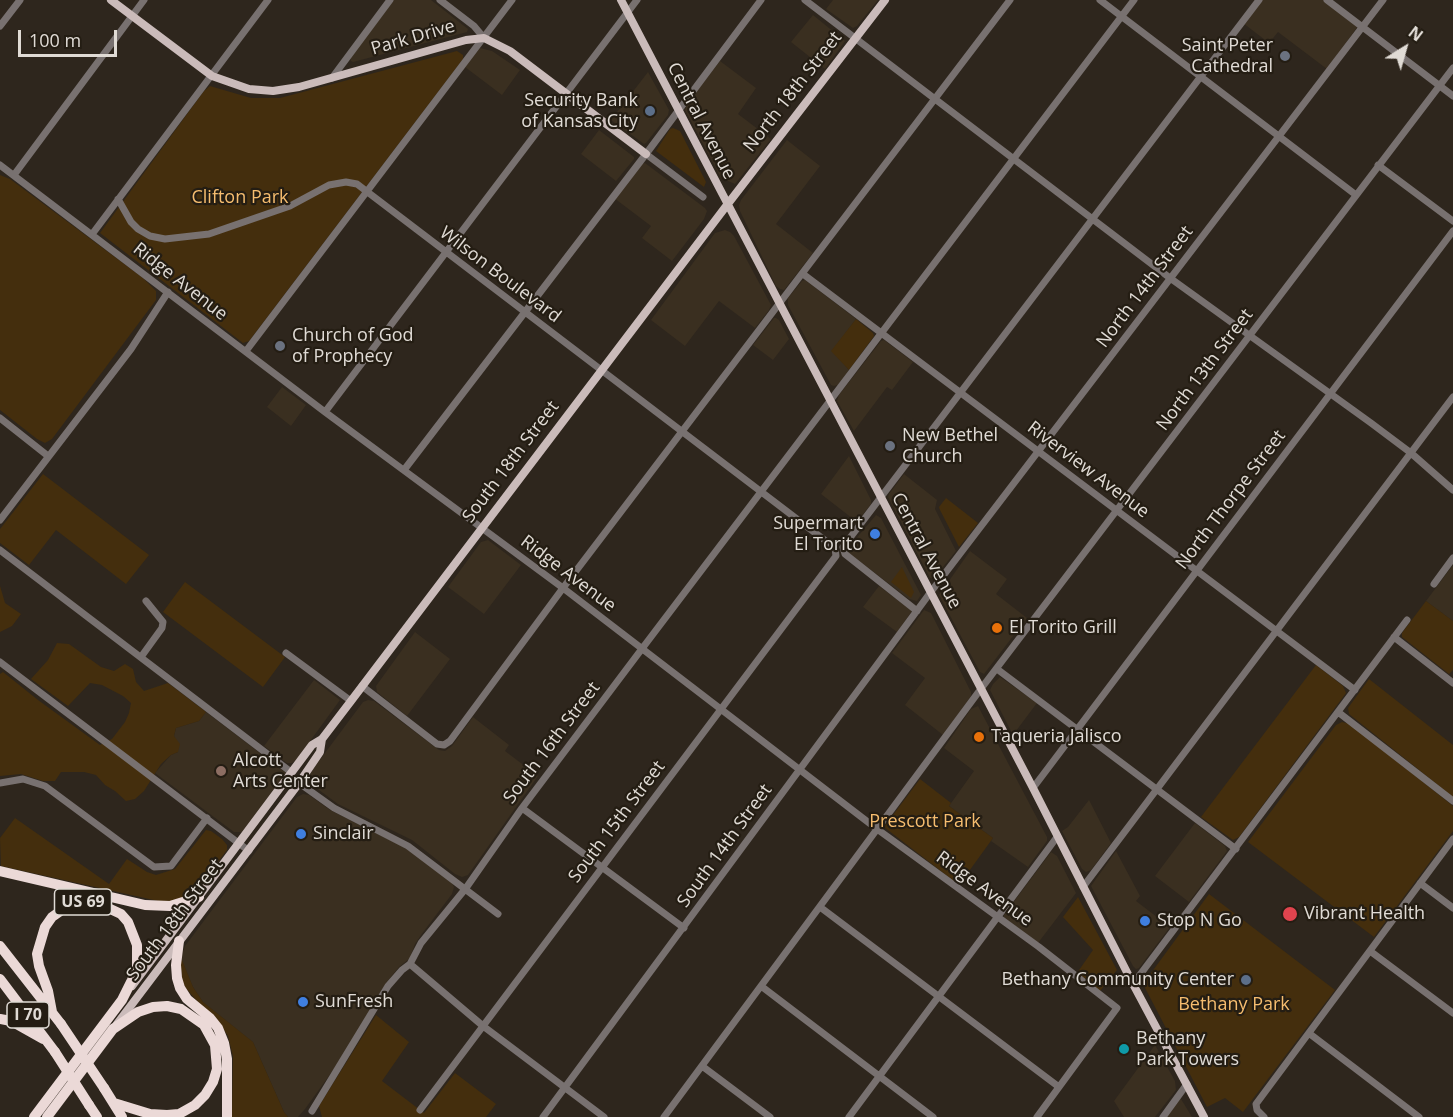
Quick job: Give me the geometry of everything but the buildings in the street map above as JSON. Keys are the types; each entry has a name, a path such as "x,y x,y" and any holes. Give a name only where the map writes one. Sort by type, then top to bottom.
{"highway":[{"path":"0,871 145,905 170,906 199,897"},
{"name":"US 69","path":"40,1115 122,1000 137,968 137,945 134,933 128,922 113,909 93,902 81,903 62,910 52,917 45,927 38,954 51,1012"},
{"path":"179,941 176,964 180,988 218,1028 224,1043 227,1059 226,1117"},
{"name":"I 70","path":"0,946 61,1024 122,1117"},
{"name":"I 70","path":"0,979 55,1052 97,1117"},
{"path":"113,1029 146,1008 167,1006 181,1009 204,1025 211,1035 217,1055 213,1082 206,1095 195,1105 179,1114 150,1114 114,1103"},
{"path":"0,1019 11,1021 47,1041"},
{"name":"South 18th Street","path":"40,1115 113,1029"},
{"path":"28,1117 40,1115"}],"main road":[{"name":"Park Drive","path":"111,0 212,76 249,89 273,91 299,87 466,40 484,38 510,51 646,154"},
{"name":"Central Avenue","path":"621,0 1204,1117"},
{"name":"North 18th Street","path":"727,205 885,0"},
{"name":"South 18th Street","path":"122,1000 291,772 312,746 322,739 727,205"},
{"name":"South 18th Street","path":"113,1029 299,783 320,752 322,739"}],"street":[{"path":"0,26 20,0"},
{"path":"14,175 144,0"},
{"path":"93,233 268,0"},
{"path":"332,78 390,0"},
{"path":"440,0 474,26 484,38"},
{"path":"246,351 512,0"},
{"path":"325,412 637,0"},
{"path":"404,470 761,0"},
{"path":"805,0 1170,278 1332,394 1410,453 1453,490"},
{"path":"362,686 437,744 444,745 450,741 562,588 1010,0"},
{"path":"1100,0 1356,195"},
{"name":"South 16th Street","path":"312,1111 388,986 410,964 421,944 466,888 522,808 760,491 1134,0"},
{"name":"South 15th Street","path":"420,1110 836,556 1259,0"},
{"path":"1327,0 1453,96"},
{"name":"North 14th Street","path":"930,592 1383,0"},
{"name":"North 13th Street","path":"664,1117 980,690 1453,68"},
{"name":"Park Drive","path":"646,154 703,197"},
{"name":"Ridge Avenue","path":"0,165 1117,1008 1059,1087"},
{"path":"1378,165 1453,221"},
{"name":"Wilson Boulevard","path":"118,199 131,222 138,229 150,236 165,239 209,234 290,206 329,185 346,182 357,184 916,611"},
{"name":"North Thorpe Street","path":"1033,788 1453,231"},
{"name":"Riverview Avenue","path":"803,274 1355,690"},
{"path":"0,520 131,349 168,291"},
{"path":"1083,887 1453,397"},
{"path":"0,418 48,456"},
{"path":"0,550 291,772"},
{"path":"1434,584 1453,558"},
{"name":"South 14th Street","path":"543,1117 930,592"},
{"path":"141,657 162,628 163,622 146,601"},
{"path":"1133,984 1407,620"},
{"path":"1394,637 1453,682"},
{"path":"286,653 351,701"},
{"path":"0,662 249,851"},
{"path":"997,669 1236,849"},
{"path":"1338,712 1453,801"},
{"path":"0,783 23,779 45,786 154,867 171,866 207,818"},
{"path":"299,783 334,808 408,846 498,914"},
{"path":"522,808 684,928"},
{"path":"849,1117 1057,837"},
{"path":"1264,1117 1257,1110 1256,1104 1453,838"},
{"path":"1420,883 1453,908"},
{"path":"820,907 1059,1087 1037,1117"},
{"path":"1370,951 1453,1013"},
{"path":"410,964 483,1026 604,1117"},
{"path":"761,986 933,1117"},
{"path":"1310,1034 1419,1117"},
{"path":"702,1066 770,1117"},
{"path":"1163,1117 1187,1084"}],"shaded area":[{"path":"394,0 431,0 468,29 467,32 351,61 350,58"},
{"path":"833,0 878,0 853,28 826,9"},
{"path":"1261,0 1324,0 1358,26 1327,69 1278,32 1269,43 1243,23"},
{"path":"813,15 845,41 825,69 791,42"},
{"path":"480,48 492,51 520,70 502,95 465,67"},
{"path":"720,61 756,88 738,114 771,139 735,184 721,178 685,110 688,102"},
{"path":"648,72 669,110 668,115 644,144 611,120"},
{"path":"599,130 634,157 616,181 581,154"},
{"path":"787,140 820,166 776,224 813,253 784,290 776,286 739,205"},
{"path":"645,163 707,211 704,219 672,261 642,238 651,226 614,198 641,164"},
{"path":"725,230 734,236 771,305 755,328 719,301 685,346 651,320 715,233"},
{"path":"805,280 856,319 832,351 849,370 838,385 831,385 788,305 788,298"},
{"path":"774,318 779,320 789,339 773,360 753,345"},
{"path":"884,340 913,362 892,390 887,387 854,431 837,401 839,395"},
{"path":"282,387 306,405 291,426 267,407"},
{"path":"849,456 871,500 871,504 857,522 821,494"},
{"path":"904,474 937,500 935,509 956,551 934,578 930,578 888,497"},
{"path":"876,515 881,518 921,595 917,601 909,599 849,553 848,548"},
{"path":"488,540 521,565 484,614 448,587 481,542"},
{"path":"970,551 1007,579 996,594 1027,618 984,674 980,672 939,595"},
{"path":"1453,565 1453,621 1426,601"},
{"path":"879,586 912,611 897,632 863,607"},
{"path":"924,610 931,613 971,692 971,696 943,735 905,705 925,678 892,653"},
{"path":"415,632 450,659 407,716 377,692 376,686"},
{"path":"1000,677 1037,703 1013,735 990,690"},
{"path":"314,680 340,700 297,759 292,763 287,763 264,746"},
{"path":"374,701 439,750 445,751 452,746 473,717 509,745 505,751 538,776 468,875 462,877 455,874 412,840 338,804 311,782 310,775 313,769 363,702"},
{"path":"978,706 1047,837 1047,841 1028,867 991,841 993,838 949,806 974,771 944,748 971,709"},
{"name":"Alcott Arts Center","path":"206,712 286,773 242,832 234,832 155,773 171,755 178,752 174,736 176,728 199,721"},
{"path":"303,794 309,795 330,810 406,848 451,881 454,887 452,894 415,944 410,958 386,983 339,1062 298,1117 288,1117 253,1042 203,1002 180,960 185,946 297,797"},
{"path":"1089,800 1111,843 1091,870 1086,872 1082,869 1062,831 1068,827"},
{"path":"1195,823 1225,846 1227,851 1189,902 1155,876"},
{"path":"1116,851 1140,896 1136,901 1170,927 1136,969 1091,886"},
{"path":"1051,852 1057,856 1076,893 1038,943 1004,918 1004,915"},
{"path":"1155,1045 1175,1081 1176,1090 1155,1117 1124,1117 1114,1101"},
{"path":"1181,1099 1192,1117 1166,1117 1178,1101"}],"green space":[{"name":"Clifton Park","path":"457,51 463,55 463,59 249,341 243,343 100,233 204,91 210,86 251,98 280,98"},
{"path":"670,129 680,131 706,182 704,187 656,151"},
{"path":"0,175 10,179 143,278 156,291 156,300 52,439 45,443 0,410"},
{"path":"856,319 874,336 849,370 831,351"},
{"path":"43,474 149,555 126,584 56,530 29,565 0,543 0,529"},
{"path":"946,498 978,523 959,547 939,507"},
{"path":"902,567 914,592 911,598 891,582"},
{"path":"185,582 285,657 263,687 163,612"},
{"path":"0,586 5,603 21,614 12,626 0,632"},
{"path":"1426,601 1453,621 1453,670 1449,674 1402,637 1402,633"},
{"path":"57,643 69,644 101,667 114,671 125,664 133,669 136,682 144,691 168,683 206,712 199,721 176,728 174,736 180,744 178,752 161,764 144,791 135,799 126,801 96,775 84,772 61,772 55,781 43,781 21,774 0,776 0,674 3,672 100,745 112,739 129,713 131,703 102,685 90,683 68,706 31,679 48,660"},
{"path":"1316,665 1343,686 1346,693 1239,837 1233,840 1201,817"},
{"path":"1369,679 1453,745 1453,797 1349,714 1348,708"},
{"path":"1342,722 1350,724 1453,806 1453,831 1374,937 1248,842 1336,725"},
{"name":"Prescott Park","path":"920,779 951,803 949,806 993,838 959,885 884,827"},
{"path":"15,818 109,884 127,859 156,875 175,869 206,830 222,839 227,845 227,850 204,880 186,897 173,901 158,901 1,866 0,838"},
{"name":"Bethany Park","path":"1209,894 1335,990 1243,1112 1225,1098 1207,1107 1143,984"},
{"path":"1078,897 1117,970 1100,991 1077,973 1093,950 1063,917"},
{"path":"182,960 193,987 203,1002 253,1042 288,1117 232,1117 233,1056 228,1036 216,1018 183,985 180,961"},
{"path":"376,1015 409,1042 382,1081 424,1113 455,1073 496,1104 486,1117 322,1117 319,1106"}],"place":[{"name":"Saint Peter Cathedral","path":"1285,56"},
{"name":"Security Bank of Kansas City","path":"650,111"},
{"name":"Church of God of Prophecy","path":"280,346"},
{"name":"New Bethel Church","path":"890,446"},
{"name":"Supermart El Torito","path":"875,534"},
{"name":"El Torito Grill","path":"997,628"},
{"name":"Taqueria Jalisco","path":"979,737"},
{"name":"Alcott Arts Center","path":"221,771"},
{"name":"Sinclair","path":"301,834"},
{"name":"Vibrant Health","path":"1290,914"},
{"name":"Stop N Go","path":"1145,921"},
{"name":"Bethany Community Center","path":"1246,980"},
{"name":"SunFresh","path":"303,1002"},
{"name":"Bethany Park Towers","path":"1124,1049"}]}
